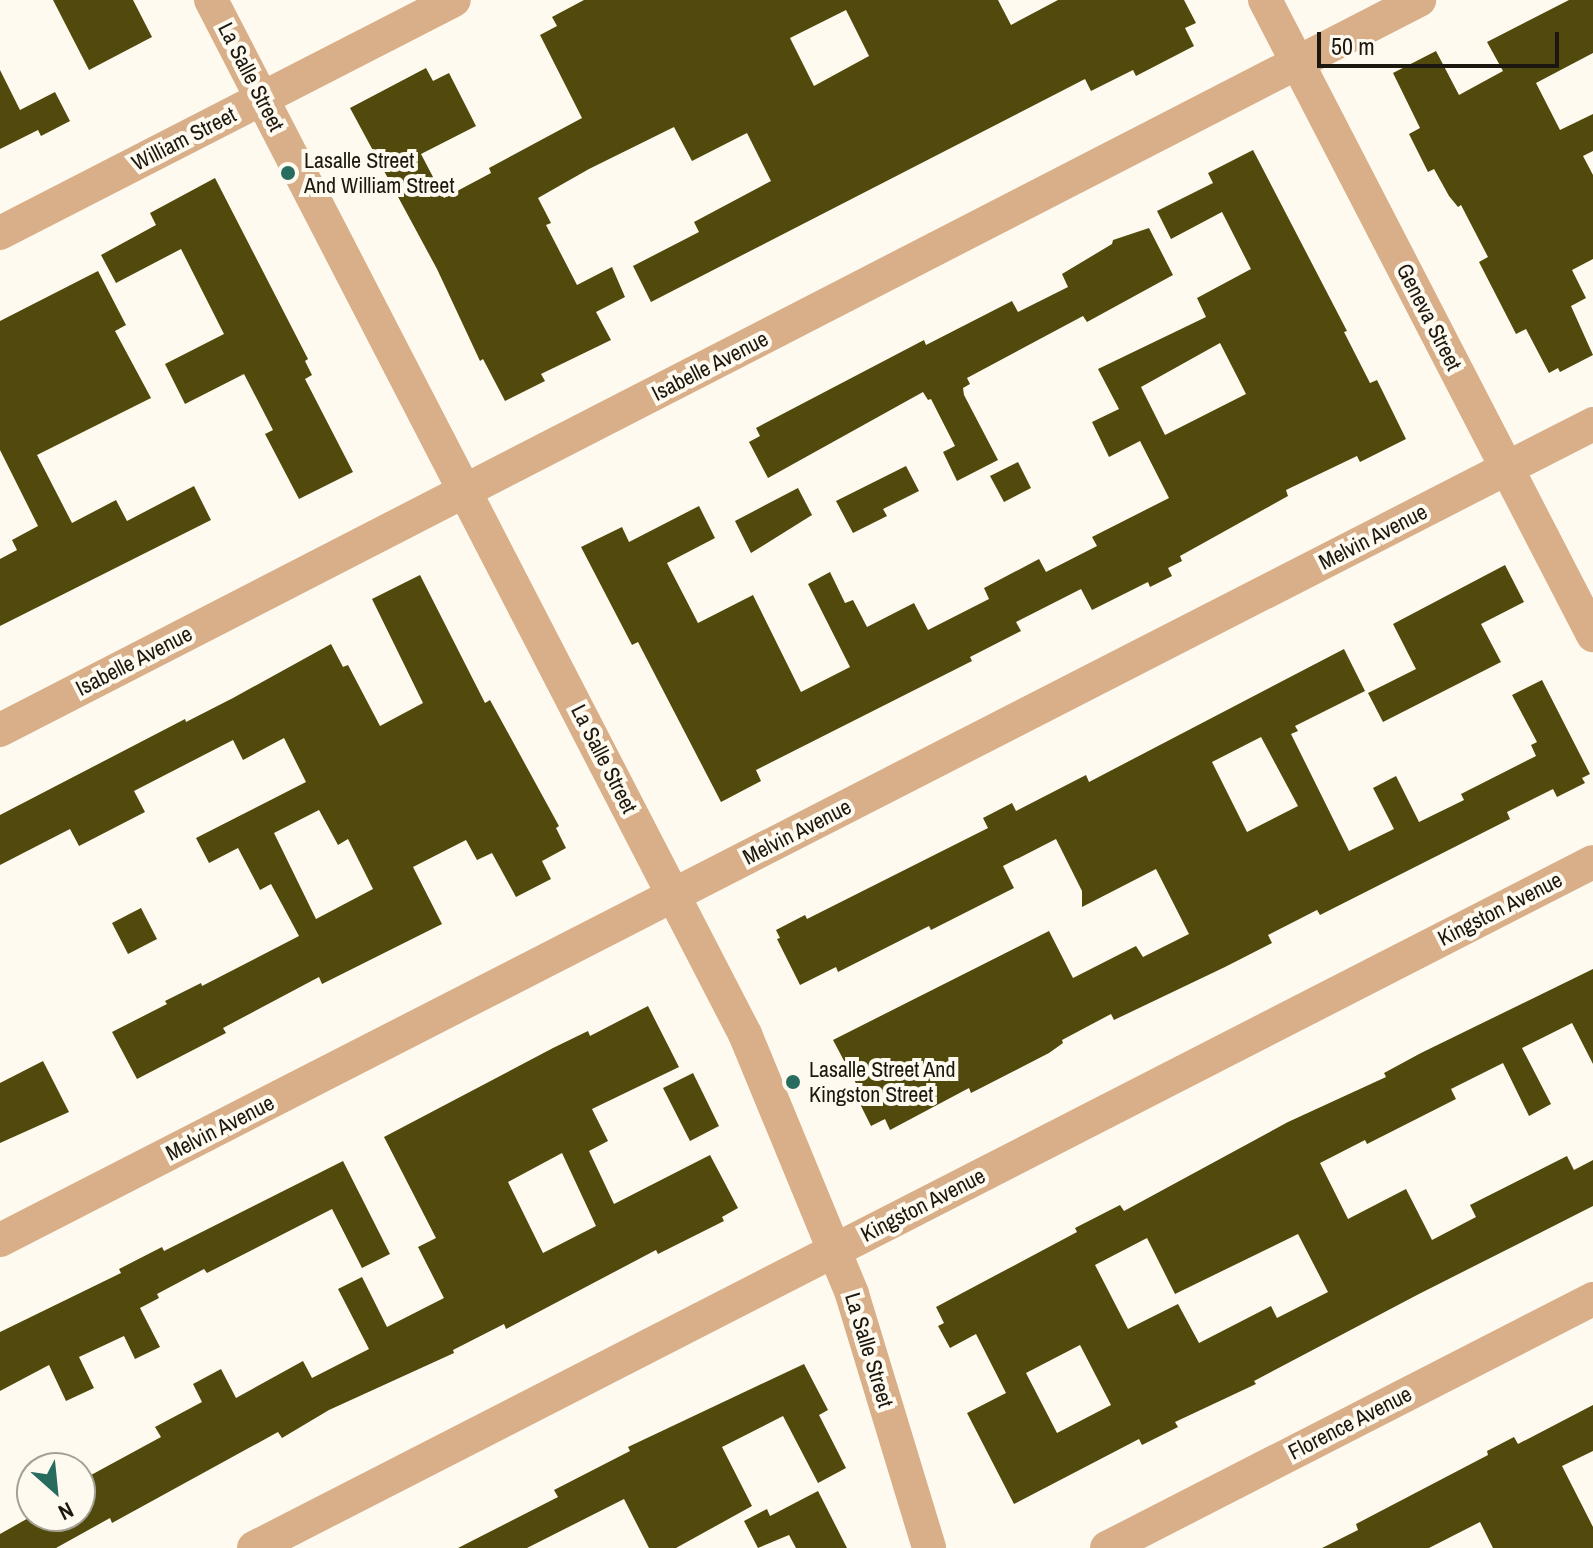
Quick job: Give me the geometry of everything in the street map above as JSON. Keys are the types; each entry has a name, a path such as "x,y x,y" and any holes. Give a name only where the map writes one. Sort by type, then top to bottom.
{"street":[{"name":"La Salle Street","path":"211,0 745,1034 836,1249 929,1548"},
{"name":"William Street","path":"0,233 454,0"},
{"name":"Geneva Street","path":"1265,0 1593,635"},
{"name":"Isabelle Avenue","path":"0,730 1419,0"},
{"name":"Melvin Avenue","path":"0,1240 1593,424"},
{"name":"Kingston Avenue","path":"254,1548 1593,862"},
{"name":"Florence Avenue","path":"1107,1548 1593,1299"}],"building":[{"path":"53,0 133,0 152,37 89,70"},
{"path":"584,0 998,0 1011,25 1058,0 1184,0 1196,23 1185,28 1194,46 1136,76 1133,70 1091,91 1085,79 651,302 633,266 699,232 694,222 771,181 747,133 692,161 674,127 589,169 538,198 551,223 546,225 577,285 612,267 625,297 596,312 611,340 541,374 545,381 505,401 483,359 480,361 437,269 350,108 426,68 433,81 449,73 476,126 421,154 444,198 491,173 489,168 582,118 540,35 557,26 552,17","holes":["846,10 869,56 814,86 790,38"]},
{"path":"1569,0 1593,0 1593,53 1536,83 1560,130 1593,114 1593,151 1583,156 1593,175 1593,259 1572,270 1586,298 1571,306 1593,355 1560,372 1558,368 1549,373 1526,329 1516,334 1479,262 1488,257 1461,205 1458,207 1449,196 1434,169 1428,172 1409,134 1420,128 1393,73 1436,51 1459,95 1503,71 1487,42"},
{"path":"0,70 20,110 55,92 70,121 41,136 38,130 0,149"},
{"path":"1253,150 1347,331 1344,332 1370,383 1377,380 1406,439 1360,462 1357,456 1286,490 1288,496 1180,556 1182,561 1168,568 1172,576 1150,587 1148,582 1092,610 1081,589 1016,622 1021,631 970,657 972,661 756,770 761,781 721,802 638,642 632,645 581,547 622,527 629,542 699,506 715,538 667,563 698,623 753,595 801,692 850,667 808,584 830,572 845,603 853,600 867,627 914,603 928,630 989,599 984,588 1039,559 1046,572 1097,546 1092,537 1169,498 1140,441 1109,457 1092,422 1119,409 1098,369 1206,317 1197,298 1251,269 1222,212 1171,239 1157,211 1213,183 1208,173","holes":["1220,343 1246,394 1165,435 1141,387"]},
{"path":"215,178 308,359 305,361 312,375 305,379 353,472 299,499 265,434 273,430 244,374 185,404 165,364 224,334 181,249 116,283 101,255 156,225 150,213"},
{"path":"1149,228 1173,275 1087,322 1083,316 967,378 970,384 963,388 964,395 998,460 957,481 943,452 955,446 931,399 928,400 923,392 768,478 749,442 760,436 756,428 924,340 926,345 1012,301 1018,312 1068,287 1062,274 1112,244 1113,240"},
{"path":"98,271 126,325 115,331 151,398 37,455 72,523 116,500 127,521 194,486 211,520 0,626 0,559 17,550 12,540 38,526 0,450 0,321"},
{"path":"1018,462 1031,488 1004,502 990,476"},
{"path":"906,466 919,491 883,509 887,516 853,533 836,501"},
{"path":"798,488 812,515 751,553 735,521"},
{"path":"1505,565 1524,602 1481,624 1501,662 1383,722 1368,693 1416,669 1393,624"},
{"path":"420,575 485,703 490,700 559,826 556,828 566,848 542,861 551,879 516,897 492,853 477,860 466,840 413,867 442,924 322,984 319,977 223,1028 226,1033 137,1079 112,1032 167,1004 165,1001 201,983 202,986 299,936 271,884 260,890 238,848 209,863 196,838 306,782 284,738 243,760 233,740 134,791 145,812 79,846 70,829 0,865 0,815 185,719 186,722 233,698 331,644 343,667 348,665 380,726 423,703 372,599","holes":["319,810 338,845 348,839 373,889 316,919 274,833"]},
{"path":"1344,649 1365,691 1295,726 1298,731 1291,734 1349,851 1394,829 1373,788 1396,776 1419,822 1464,800 1461,794 1536,756 1531,745 1537,742 1512,695 1542,680 1590,774 1582,778 1585,783 1557,797 1553,789 1507,812 1510,819 1320,915 1317,910 1268,935 1272,943 1225,967 1114,1020 1111,1014 1062,1040 1063,1043 1049,1053 971,1093 969,1088 890,1130 885,1119 871,1126 855,1094 860,1091 833,1040 1049,931 1073,978 1136,946 1143,957 1189,934 1156,869 1082,907 1082,891 1056,839 1003,866 1014,888 931,930 929,926 838,972 836,967 800,985 777,939 780,938 776,930 805,915 807,919 988,828 983,818 1012,803 1016,811 1086,775 1089,782","holes":["1261,737 1298,806 1247,832 1212,762"]},
{"path":"141,908 157,939 128,954 112,923"},
{"path":"1593,969 1593,1064 1572,1023 1522,1048 1551,1104 1529,1116 1503,1063 1451,1089 1456,1099 1367,1144 1365,1140 1320,1163 1348,1219 1406,1189 1432,1240 1476,1217 1470,1205 1567,1156 1574,1170 1593,1160 1593,1206 1254,1381 1256,1384 1175,1422 1178,1427 1142,1445 1139,1439 1014,1504 967,1413 1006,1393 976,1334 950,1348 938,1326 944,1323 936,1307 1077,1232 1075,1228 1120,1205 1124,1211 1288,1122 1386,1077 1384,1073","holes":["1298,1234 1328,1292 1277,1318 1271,1306 1199,1343 1178,1304 1128,1329 1095,1265 1147,1238 1175,1294","1080,1345 1111,1405 1057,1433 1026,1373"]},
{"path":"648,1006 679,1067 592,1109 608,1141 589,1151 614,1204 710,1155 738,1208 722,1217 724,1221 658,1254 656,1250 506,1329 504,1324 453,1350 454,1353 329,1410 282,1438 278,1432 112,1523 110,1518 96,1526 96,1472 161,1437 155,1427 202,1402 193,1384 221,1369 236,1398 303,1361 312,1378 369,1349 338,1289 362,1277 387,1327 444,1298 418,1247 436,1238 384,1137 588,1031 590,1036","holes":["562,1153 596,1226 543,1253 508,1182"]},
{"path":"43,1061 69,1112 0,1143 0,1083"},
{"path":"693,1073 719,1126 690,1141 663,1088"},
{"path":"343,1161 390,1254 362,1268 332,1209 207,1273 204,1269 157,1294 159,1298 140,1308 160,1347 135,1359 124,1336 79,1357 94,1388 66,1401 49,1365 0,1391 0,1332 121,1273 119,1269 162,1247 164,1251"},
{"path":"804,1364 828,1410 819,1415 846,1468 818,1483 783,1416 722,1447 752,1506 676,1548 649,1548 624,1499 527,1548 458,1548 558,1497 554,1490 630,1451 628,1447"},
{"path":"1593,1405 1593,1451 1562,1466 1593,1527 1593,1548 1493,1548 1480,1522 1429,1548 1322,1548 1358,1530 1356,1524 1488,1455 1487,1451 1514,1437 1518,1444"},
{"path":"818,1491 847,1548 796,1548 789,1535 758,1548 744,1521 767,1509 770,1516"},
{"path":"16,1525 16,1532 85,1532 56,1548 0,1548 0,1534"}],"place":[{"name":"Lasalle Street And William Street","path":"288,173"},
{"name":"Lasalle Street And Kingston Street","path":"793,1082"}]}
